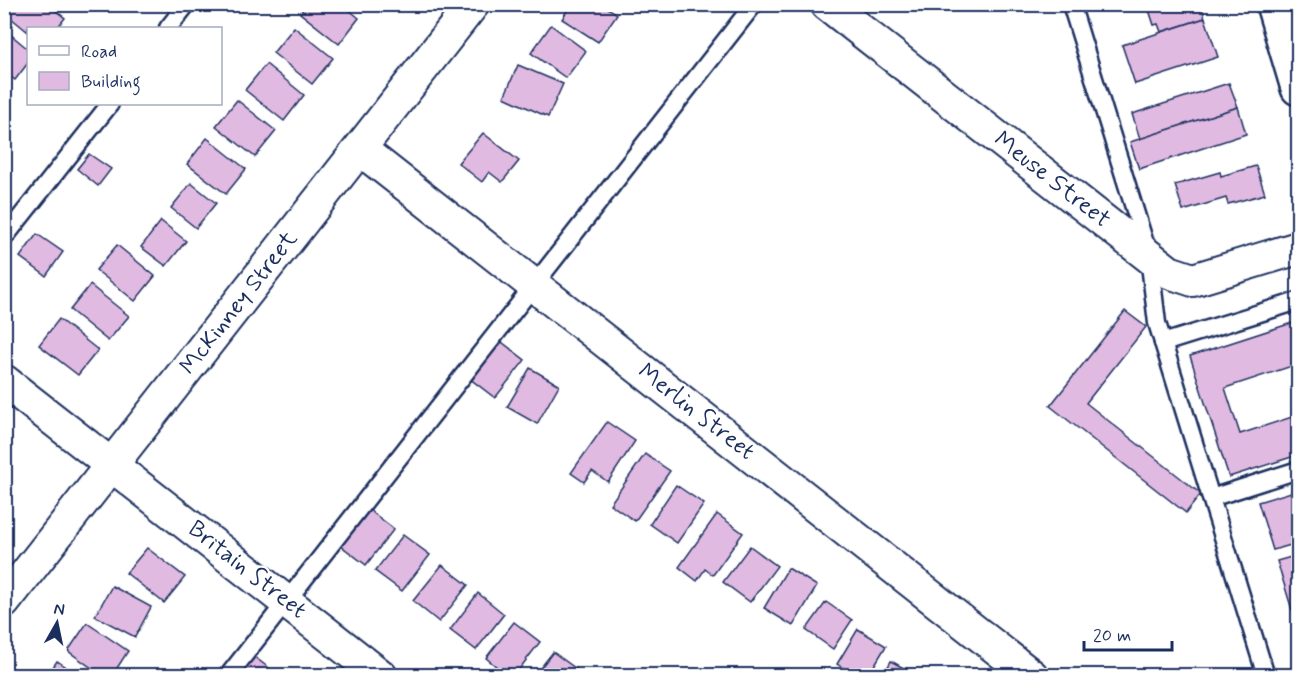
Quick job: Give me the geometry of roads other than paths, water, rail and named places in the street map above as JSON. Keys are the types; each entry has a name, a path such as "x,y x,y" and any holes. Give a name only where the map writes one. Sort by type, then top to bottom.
{"street":[{"name":"McKinney Street","path":"4,602 473,4"},
{"name":"Meuse Street","path":"827,4 1169,272 1193,280 1299,248"},
{"path":"1273,4 1299,88"},
{"name":"Merlin Street","path":"360,148 1032,675"},
{"name":"Britain Street","path":"4,381 381,675"}],"lane":[{"path":"169,27 187,4"},
{"path":"228,675 754,4"},
{"path":"1071,4 1149,256 1157,323 1266,675"},
{"path":"4,238 109,105"},
{"path":"1163,343 1299,301"},
{"path":"1212,498 1299,470"}]}
